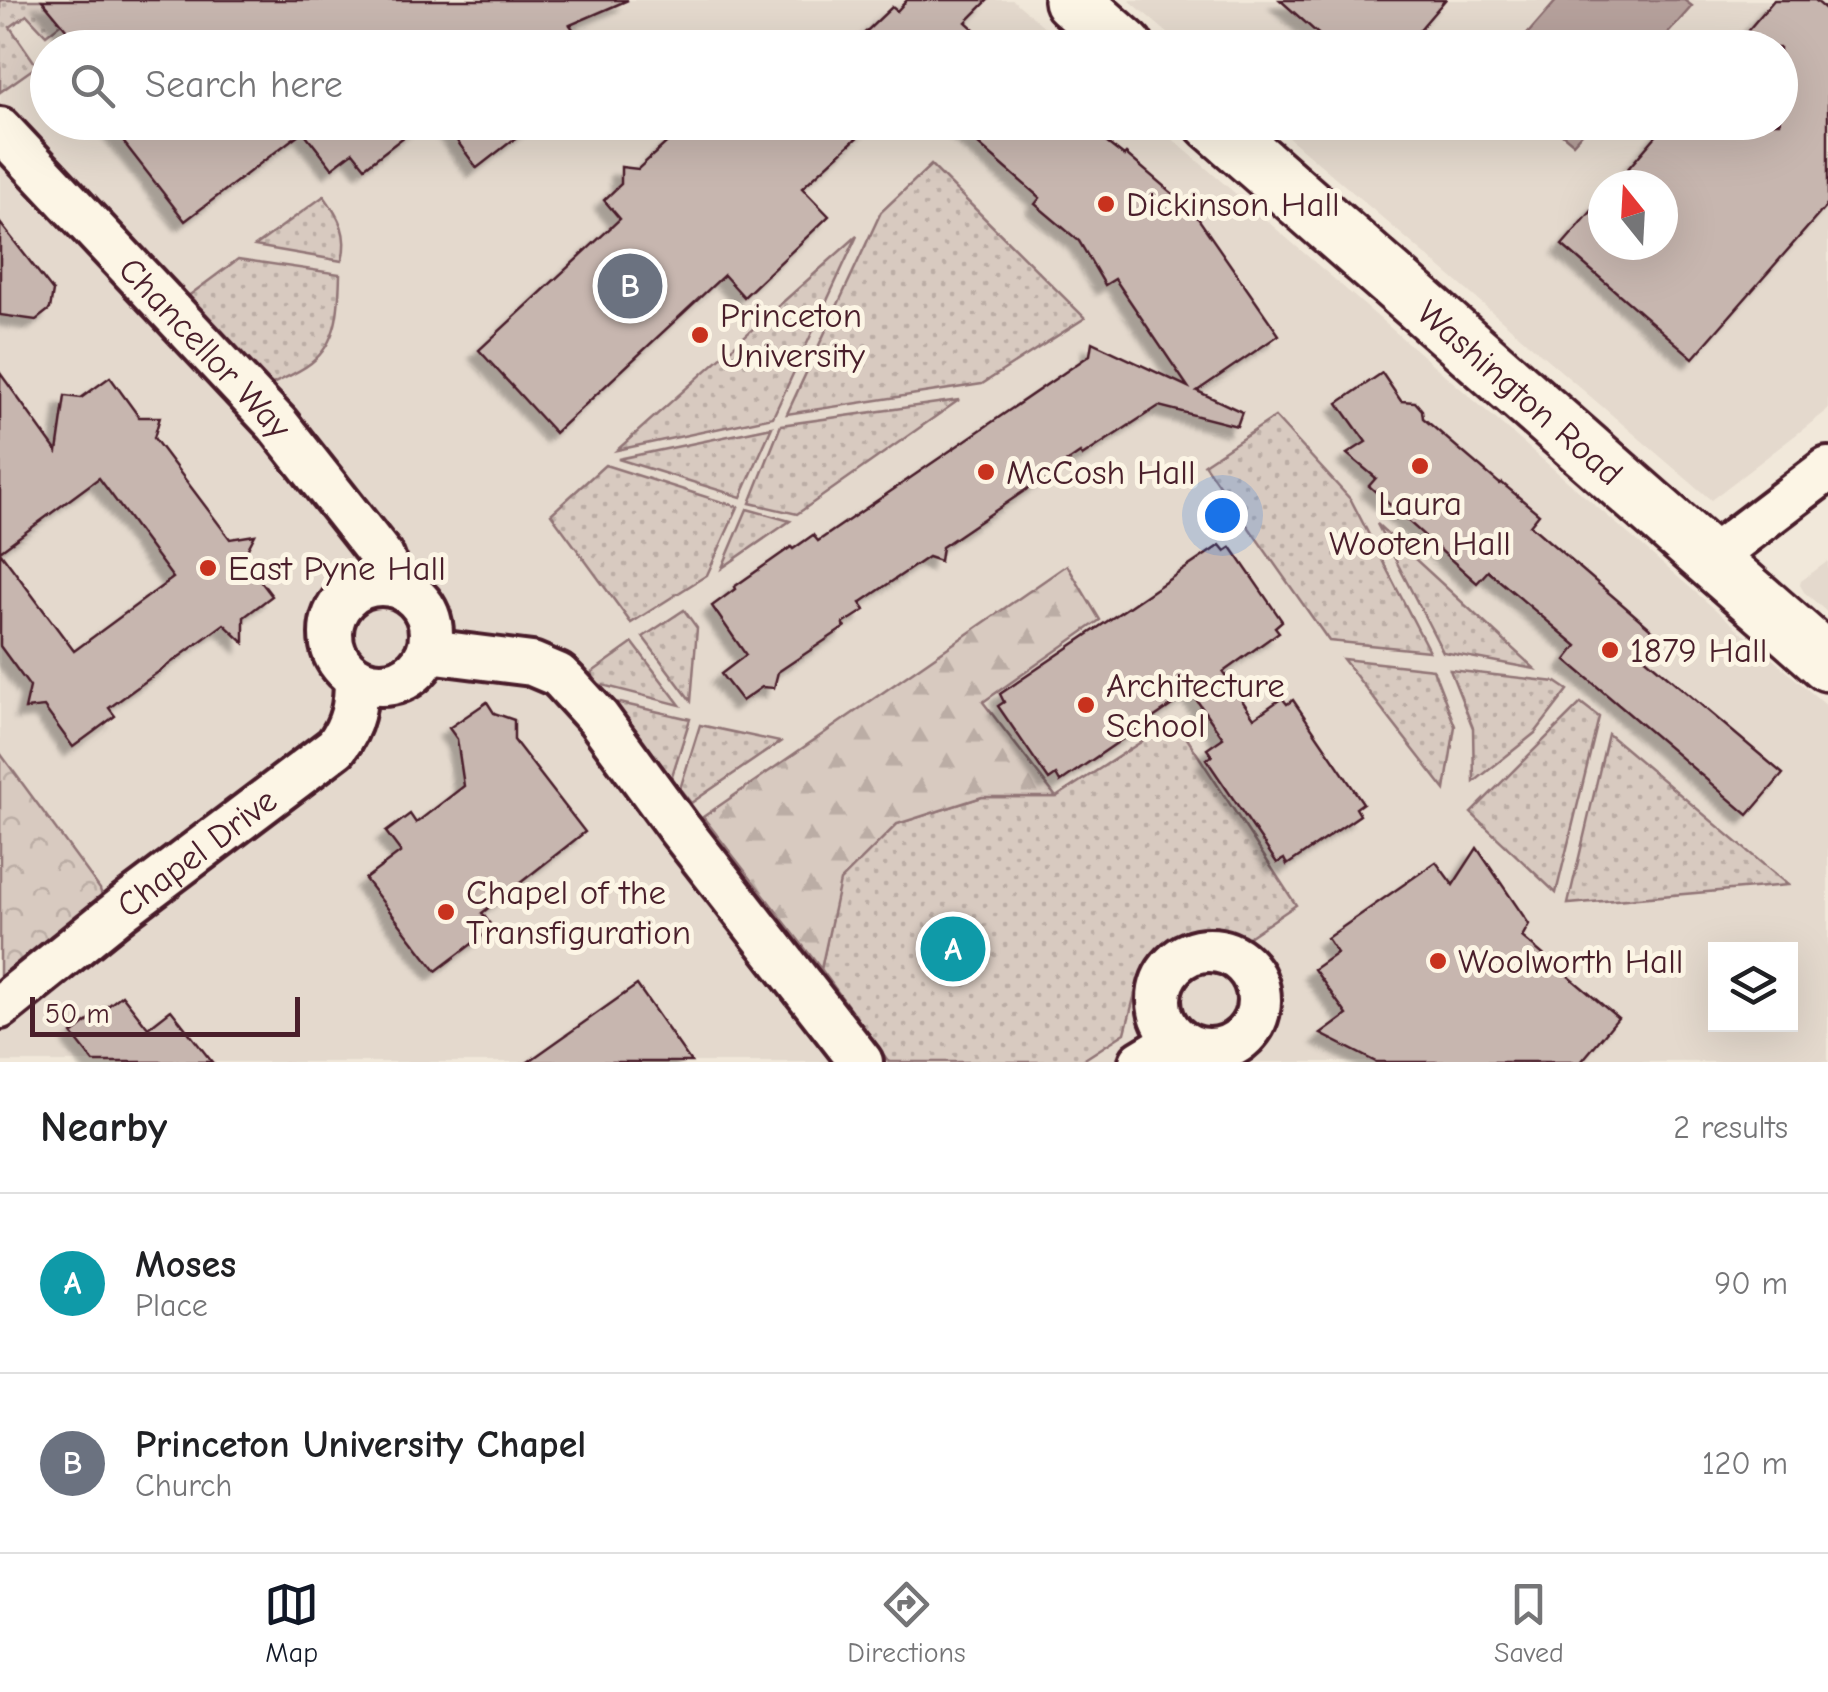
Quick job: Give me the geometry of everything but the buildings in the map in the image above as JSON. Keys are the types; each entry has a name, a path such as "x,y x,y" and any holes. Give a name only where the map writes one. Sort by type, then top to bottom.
{"main road":[{"path":"1072,0 1106,30"},
{"name":"Washington Road","path":"1233,140 1828,663"}],"street":[{"name":"Chancellor Way","path":"0,129 284,432 382,557 387,570 385,584"},
{"path":"1711,558 1828,468"},
{"path":"385,584 402,588 427,612 432,634 428,651 420,666 406,678 390,684 373,684 343,668 330,636 333,618 342,603 367,586 385,584"},
{"path":"428,651 532,664 558,675 598,718 861,1062"},
{"name":"Chapel Drive","path":"0,1008 336,747 349,730 356,703 356,678"},
{"path":"1141,1062 1177,1040"}],"shaded area":[{"name":"Princeton University","path":"0,0 1013,0 1048,30 30,30 30,140 1174,140 1828,707 1828,1062 0,1062"},
{"path":"1129,0 1828,0 1828,410 1711,500 1292,140 1798,140 1798,30 1164,30"},
{"path":"1557,0 1684,0 1692,6 1671,30 1531,30"},
{"path":"1828,561 1828,613 1800,585"}],"green space":[{"path":"0,0 42,0 54,14 91,0 52,30 41,30 27,15 10,27 30,56 30,71 0,92"},
{"path":"931,165 1085,318 982,384 787,414 881,212"},
{"path":"324,196 341,226 342,261 255,246"},
{"path":"857,236 773,417 617,450"},
{"path":"238,259 340,274 336,322 327,344 305,367 261,390 183,300"},
{"path":"959,400 797,514 750,503 781,425"},
{"path":"1275,417 1351,500 1429,651 1329,641 1204,464"},
{"path":"772,427 741,497 618,459"},
{"path":"605,465 738,507 707,575 631,623 551,514"},
{"path":"747,509 790,521 722,568"},
{"path":"1377,524 1535,669 1443,652"},
{"path":"1067,565 1100,620 983,702 1056,797 982,797 897,824 840,881 821,969 703,817"},
{"path":"684,610 697,628 691,701 643,637"},
{"path":"633,643 680,705 598,684 591,673"},
{"path":"1343,659 1433,669 1455,726 1445,790"},
{"path":"1450,670 1556,682 1568,690 1535,733 1474,782 1473,728"},
{"path":"611,701 690,719 671,779"},
{"path":"1581,703 1599,717 1556,893 1471,813"},
{"path":"1175,720 1296,905 1241,942 1203,935 1170,946 1138,982 1125,1033 1080,1062 889,1062 821,969 839,881 897,824 982,797 1056,797"},
{"path":"700,725 780,742 691,803 680,789"},
{"path":"1608,734 1788,885 1568,904"},
{"path":"0,753 100,889 104,903 0,990"}],"place":[{"name":"Dickinson Hall","path":"1106,204"},
{"name":"Princeton University Chapel","path":"630,286"},
{"name":"Princeton University","path":"700,335"},
{"name":"Laura Wooten Hall","path":"1420,466"},
{"name":"McCosh Hall","path":"986,472"},
{"name":"East Pyne Hall","path":"208,568"},
{"name":"1879 Hall","path":"1610,650"},
{"name":"Architecture School","path":"1086,705"},
{"name":"Chapel of the Transfiguration","path":"446,912"},
{"name":"Moses","path":"953,949"},
{"name":"Woolworth Hall","path":"1438,961"}]}
